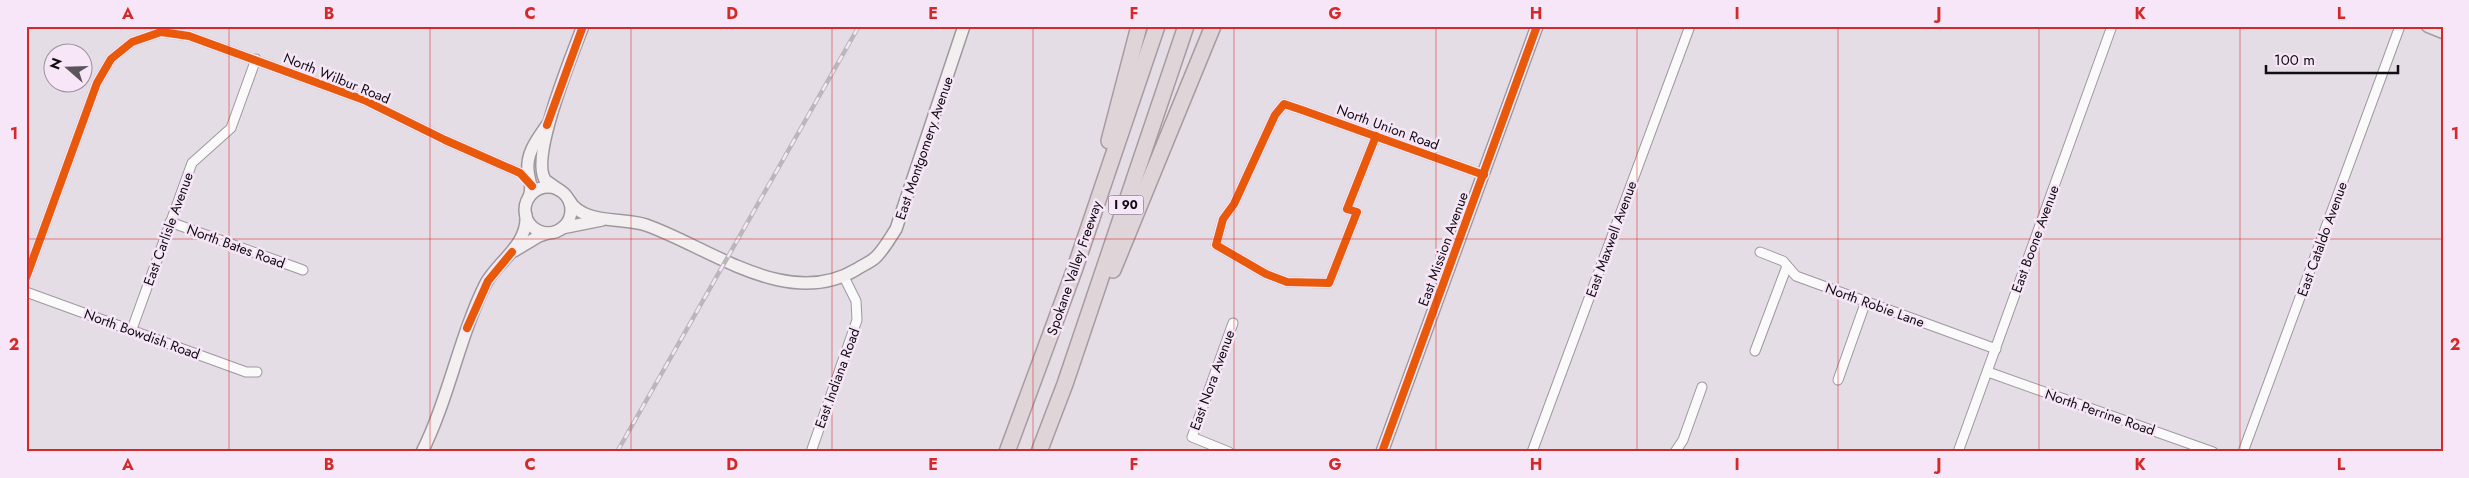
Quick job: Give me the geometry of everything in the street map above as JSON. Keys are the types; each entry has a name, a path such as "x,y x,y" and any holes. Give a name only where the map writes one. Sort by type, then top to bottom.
{"highway":[{"path":"1074,271 1139,26"},
{"name":"Spokane Valley Freeway","path":"1007,452 1074,271 1157,26"},
{"name":"Spokane Valley Freeway","path":"1039,452 1065,384 1186,26"},
{"path":"1065,384 1213,26"}],"main road":[{"path":"2428,26 2443,32"}],"street":[{"path":"583,26 547,125 541,171 547,182 559,190 581,213 606,219"},
{"name":"East Montgomery Avenue","path":"606,219 637,222 726,261 789,282 816,284 844,277 876,258 896,229 964,26"},
{"name":"East Mission Avenue","path":"1382,452 1537,26"},
{"name":"East Maxwell Avenue","path":"1532,452 1690,26"},
{"name":"East Boone Avenue","path":"1958,452 2112,26"},
{"name":"East Cataldo Avenue","path":"2243,452 2400,26"},
{"name":"North Wilbur Road","path":"26,278 97,83 111,59 132,42 161,32 190,36 364,100 445,140 525,176 532,186"},
{"name":"East Carlisle Avenue","path":"132,329 192,163 231,128 256,59"},
{"name":"North Union Road","path":"1376,136 1348,209 1357,212 1330,283 1287,282 1266,274 1216,245 1223,219 1234,204 1274,115 1284,104 1376,136 1484,175"},
{"path":"422,452 476,305 488,280 512,252 524,231 527,200 532,186 528,165 536,140 547,125"},
{"path":"508,168 528,165"},
{"path":"527,200 531,194 544,187 559,190"},
{"path":"562,228 570,215 568,200"},
{"path":"526,215 534,228 548,233"},
{"path":"512,252 539,236 562,228 606,219"},
{"name":"North Bates Road","path":"170,222 302,270"},
{"name":"North Robie Lane","path":"1760,252 1783,262 1796,276 1996,350"},
{"path":"1755,351 1787,266"},
{"name":"East Indiana Road","path":"811,452 857,320 856,301 844,277"},
{"name":"North Bowdish Road","path":"26,292 246,372 257,372"},
{"path":"1838,380 1866,302"},
{"name":"East Nora Avenue","path":"1229,452 1192,437 1233,323"},
{"name":"North Perrine Road","path":"1988,372 2213,452"},
{"path":"1675,452 1683,440 1702,387"}],"railway":[{"path":"617,452 859,26"}],"cycle path":[{"path":"547,125 583,26"},
{"path":"1382,452 1537,26"},
{"path":"26,278 97,83 111,59 132,42 161,32 189,36 364,100 445,140 520,173 532,186"},
{"path":"1376,136 1347,209 1357,212 1329,283 1287,282 1266,274 1216,245 1223,219 1234,204 1275,115 1284,104 1302,110 1484,175"},
{"path":"467,328 488,281 512,252"}]}
